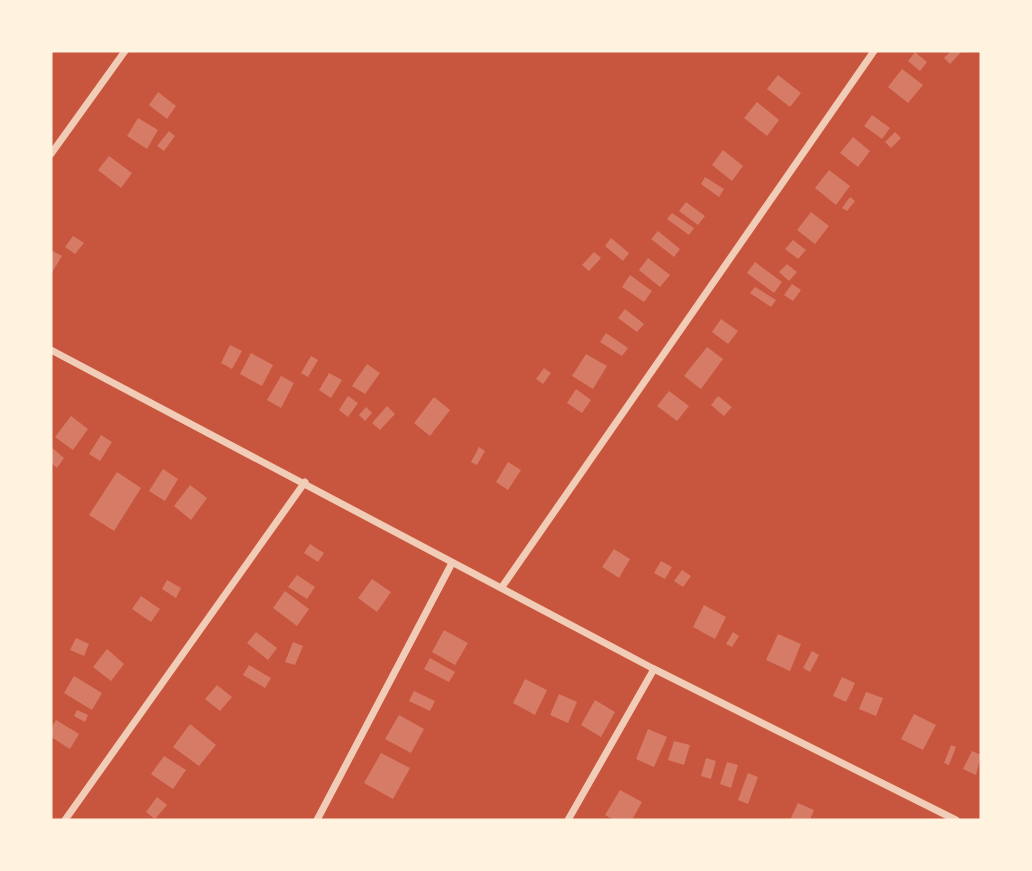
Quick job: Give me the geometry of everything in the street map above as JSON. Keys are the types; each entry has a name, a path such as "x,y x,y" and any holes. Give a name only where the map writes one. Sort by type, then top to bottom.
{"street":[{"path":"51,154 125,51"},
{"path":"502,587 874,51"},
{"path":"51,350 654,669 956,820"},
{"path":"65,820 304,482"},
{"path":"317,820 452,563"},
{"path":"568,820 654,669"}],"building":[{"path":"951,51 962,51 950,64 944,58"},
{"path":"915,52 927,62 920,71 908,61"},
{"path":"902,69 923,85 908,103 888,87"},
{"path":"778,75 801,93 790,107 767,89"},
{"path":"158,92 176,106 167,119 149,105"},
{"path":"757,102 779,120 767,136 744,118"},
{"path":"872,115 890,128 882,139 864,126"},
{"path":"138,118 158,130 147,149 127,136"},
{"path":"169,131 175,136 164,151 157,146"},
{"path":"895,132 901,138 891,148 885,142"},
{"path":"853,137 870,151 858,167 840,153"},
{"path":"723,150 743,166 732,181 712,165"},
{"path":"109,156 132,173 121,188 98,170"},
{"path":"829,170 850,186 836,205 815,188"},
{"path":"705,177 724,189 719,197 701,184"},
{"path":"850,197 855,201 847,211 842,208"},
{"path":"686,202 705,216 698,225 679,211"},
{"path":"811,212 829,226 815,244 797,230"},
{"path":"672,213 694,228 689,235 667,219"},
{"path":"658,231 680,249 674,257 651,239"},
{"path":"73,236 84,243 75,254 65,247"},
{"path":"611,238 629,253 623,261 605,246"},
{"path":"793,240 806,250 798,259 785,249"},
{"path":"51,250 62,256 51,274"},
{"path":"594,252 601,258 589,271 582,265"},
{"path":"648,258 670,275 660,287 639,270"},
{"path":"755,262 782,282 774,293 747,273"},
{"path":"787,264 797,272 789,281 779,272"},
{"path":"630,275 652,291 644,302 622,287"},
{"path":"792,284 801,290 793,301 784,295"},
{"path":"755,287 776,300 771,307 750,293"},
{"path":"625,309 644,324 637,332 618,318"},
{"path":"721,319 738,331 728,344 712,332"},
{"path":"606,333 628,348 622,356 600,342"},
{"path":"230,345 242,351 232,369 221,363"},
{"path":"707,347 723,359 701,389 684,376"},
{"path":"251,353 273,365 262,386 240,374"},
{"path":"586,354 607,366 593,389 572,376"},
{"path":"311,356 318,360 308,377 301,373"},
{"path":"367,364 380,373 365,394 352,386"},
{"path":"544,368 551,373 543,384 536,379"},
{"path":"329,373 342,380 331,398 319,390"},
{"path":"281,376 294,383 281,408 267,400"},
{"path":"576,389 591,400 582,413 567,403"},
{"path":"669,391 689,406 677,421 657,406"},
{"path":"348,396 358,403 348,417 339,410"},
{"path":"718,396 732,407 724,416 711,405"},
{"path":"434,397 450,410 430,436 414,423"},
{"path":"387,406 395,414 380,430 372,423"},
{"path":"366,407 372,413 365,421 359,415"},
{"path":"71,416 88,429 73,450 55,437"},
{"path":"101,435 112,442 100,461 89,454"},
{"path":"51,447 64,458 57,468 51,463"},
{"path":"479,447 485,451 477,465 471,462"},
{"path":"508,462 521,470 508,490 496,482"},
{"path":"163,469 178,479 165,501 149,491"},
{"path":"117,472 141,488 114,531 89,515"},
{"path":"190,485 207,498 191,520 174,506"},
{"path":"310,544 324,553 318,562 304,553"},
{"path":"614,549 630,559 619,578 602,567"},
{"path":"661,561 672,567 665,579 654,573"},
{"path":"682,570 691,576 683,587 674,581"},
{"path":"297,575 315,587 307,599 288,587"},
{"path":"372,579 391,592 377,612 358,598"},
{"path":"167,580 181,588 176,598 162,589"},
{"path":"285,591 309,609 297,626 273,608"},
{"path":"141,596 160,609 151,622 132,609"},
{"path":"704,605 726,617 715,639 693,627"},
{"path":"444,630 468,643 455,665 432,652"},
{"path":"256,632 277,648 268,660 247,643"},
{"path":"733,632 739,636 732,647 726,644"},
{"path":"778,634 801,644 790,671 766,660"},
{"path":"76,638 89,644 84,656 70,650"},
{"path":"293,642 303,646 295,665 285,662"},
{"path":"107,649 124,664 111,681 93,667"},
{"path":"812,651 819,655 810,672 803,668"},
{"path":"430,658 455,672 449,682 424,669"},
{"path":"249,665 271,678 265,688 243,675"},
{"path":"74,676 102,693 92,710 64,693"},
{"path":"842,677 855,683 846,702 833,696"},
{"path":"525,679 547,690 535,715 513,703"},
{"path":"217,685 232,697 220,711 205,699"},
{"path":"414,691 435,701 430,711 409,701"},
{"path":"866,692 883,698 876,716 859,709"},
{"path":"559,694 577,702 568,723 550,715"},
{"path":"595,700 615,712 601,737 581,725"},
{"path":"77,710 88,715 85,722 74,716"},
{"path":"914,714 936,725 923,750 901,739"},
{"path":"399,715 424,729 411,753 385,739"},
{"path":"56,720 79,734 70,749 51,737 51,728"},
{"path":"190,724 216,745 199,766 173,747"},
{"path":"648,729 667,737 654,767 636,759"},
{"path":"674,741 690,745 684,765 668,760"},
{"path":"951,745 956,747 949,765 944,763"},
{"path":"972,751 981,755 976,775 963,769"},
{"path":"381,753 410,768 393,799 364,783"},
{"path":"164,756 186,770 173,789 151,774"},
{"path":"706,758 716,761 711,779 701,776"},
{"path":"727,762 738,765 731,788 720,784"},
{"path":"748,773 758,777 748,804 738,800"},
{"path":"620,790 642,802 632,820 614,820 605,815"},
{"path":"157,797 167,805 155,819 146,812"},
{"path":"798,803 814,810 810,820 790,820"}]}
